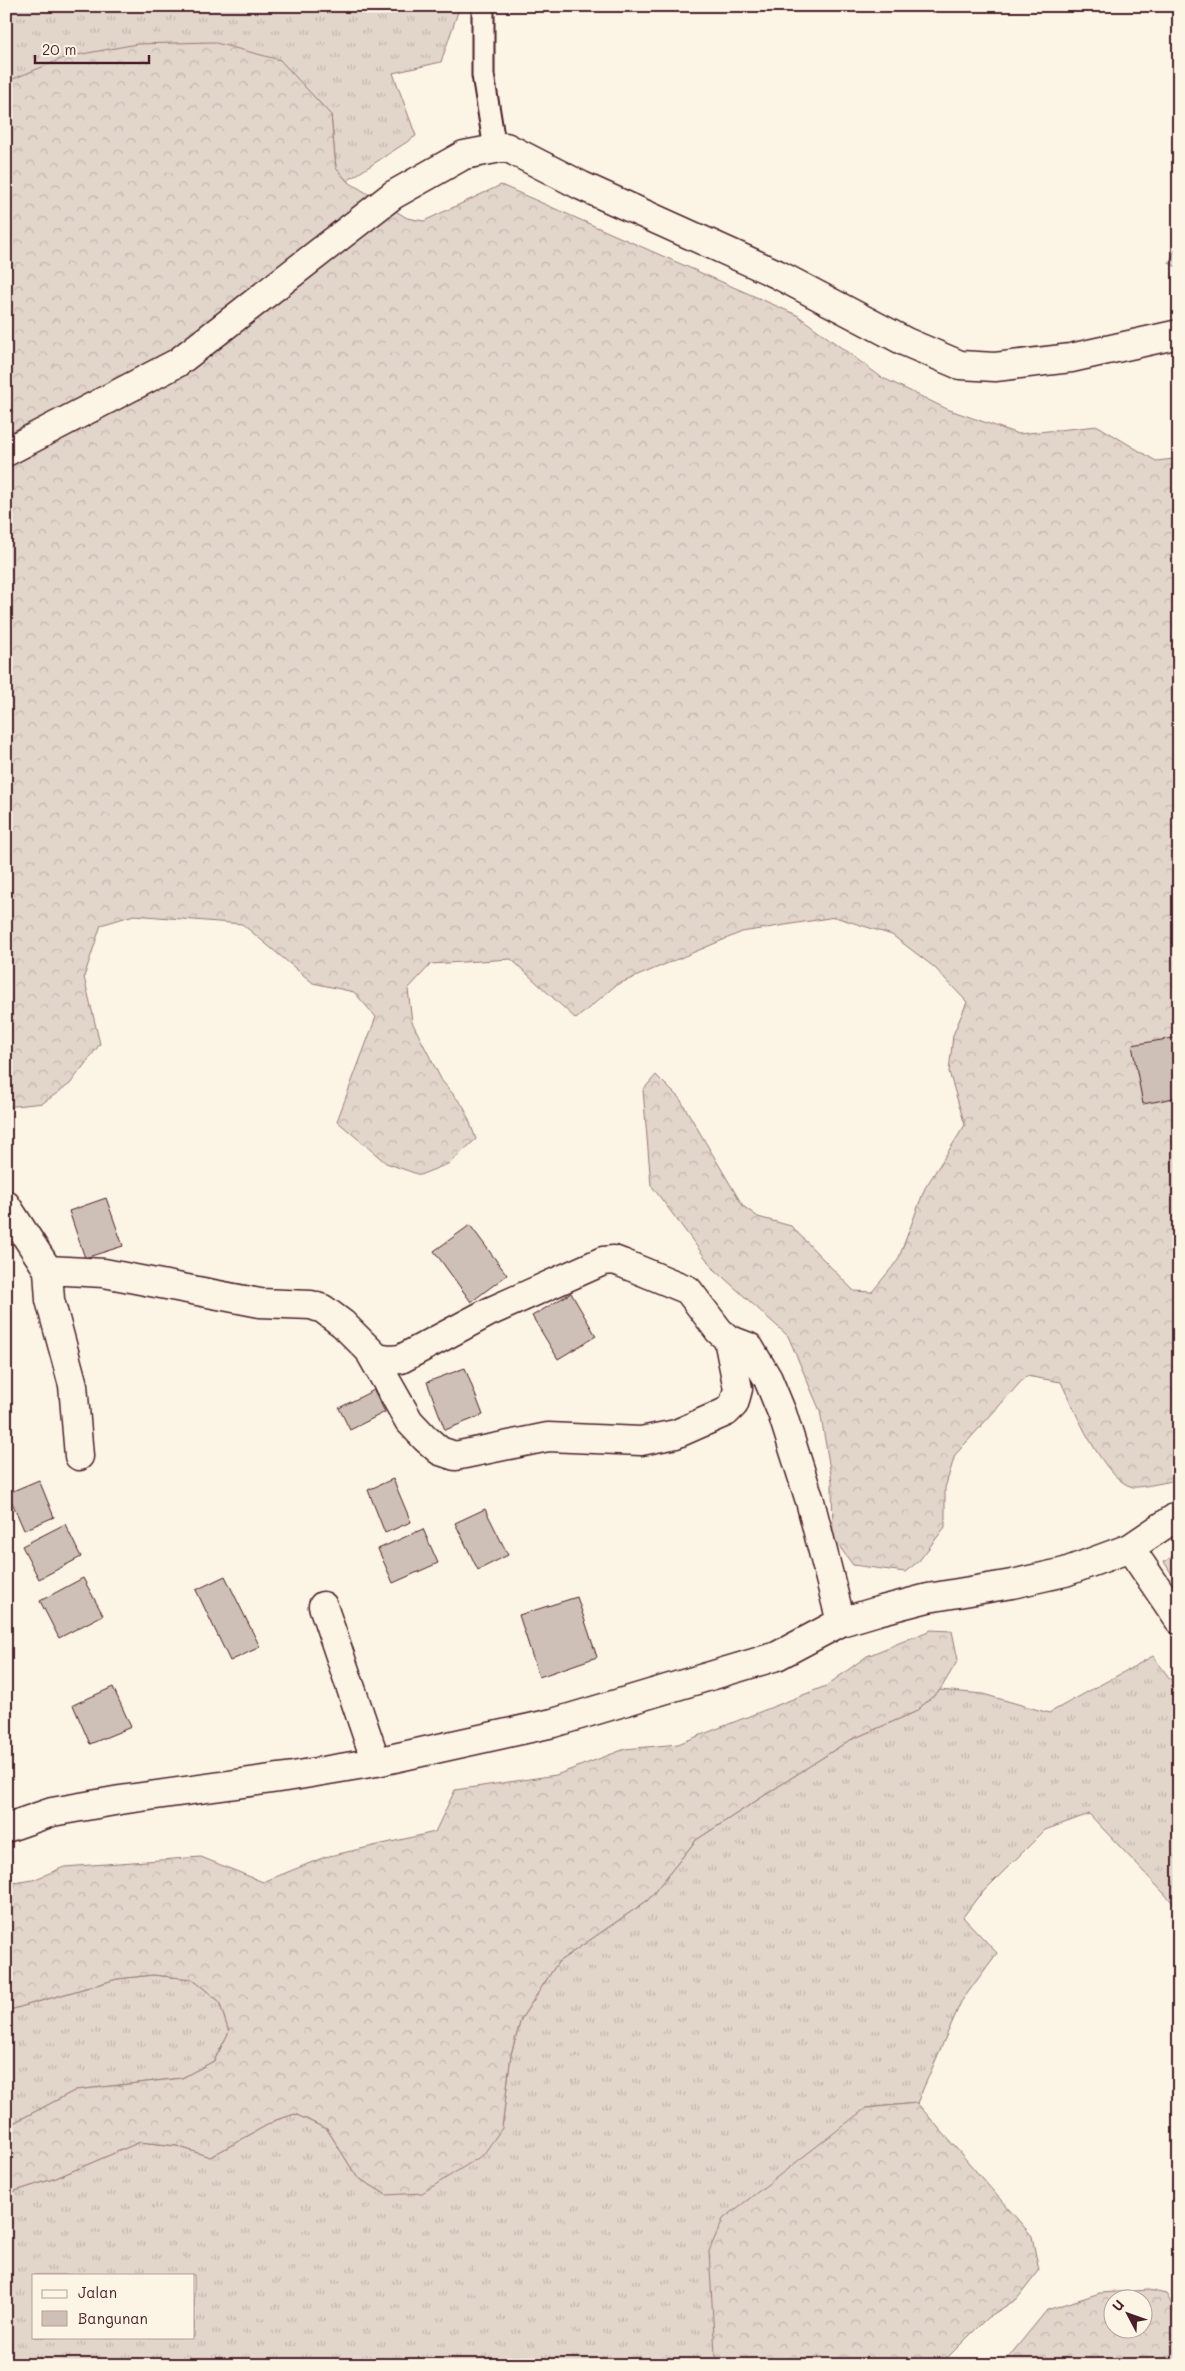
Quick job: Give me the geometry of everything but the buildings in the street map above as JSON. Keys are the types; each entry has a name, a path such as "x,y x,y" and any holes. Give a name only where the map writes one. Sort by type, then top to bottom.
{"street":[{"path":"6,452 176,363 393,196 464,155 506,147 582,186 777,274 906,342 960,365 995,368 1070,358 1179,334"},
{"path":"6,1205 48,1270 50,1300 74,1385 79,1456"},
{"path":"371,1354 382,1360 401,1359 489,1312 603,1261 614,1260 688,1290 719,1331 728,1339 749,1347 768,1379 782,1413 810,1500 841,1622"},
{"path":"48,1270 104,1273 260,1303 311,1305 323,1309 343,1324 371,1354 409,1421 440,1451 455,1456 548,1437 641,1441 676,1434 726,1412 734,1404 738,1389 728,1339"},
{"path":"6,1828 52,1812 376,1762 554,1722 768,1659 841,1622 928,1598 1012,1584 1065,1572 1130,1548 1179,1515"},
{"path":"1130,1548 1179,1620"},
{"path":"323,1606 376,1762"}],"lane":[{"path":"483,6 483,75 495,149"}],"green space":[{"path":"6,6 460,6 441,62 393,73 416,136 347,181 336,168 331,115 279,60 6,83"},
{"path":"212,42 280,60 331,115 336,168 347,181 407,218 424,221 501,185 797,315 881,377 947,409 1018,434 1098,426 1156,461 1174,459 1179,455 1179,1480 1137,1487 1122,1482 1111,1472 1091,1442 1061,1382 1026,1376 955,1455 945,1488 945,1527 919,1561 905,1572 853,1565 833,1538 832,1481 820,1411 788,1336 713,1268 651,1185 643,1090 656,1075 680,1099 743,1206 758,1217 791,1226 854,1291 872,1292 898,1260 925,1188 965,1125 949,1072 953,1035 967,1002 934,967 892,935 835,917 742,932 616,985 576,1019 511,959 431,964 408,989 412,1022 442,1081 464,1107 476,1139 450,1163 420,1175 386,1163 337,1121 376,1017 354,992 313,983 242,924 134,915 101,925 84,977 100,1044 70,1084 43,1103 6,1107 6,82 66,57 137,44"},
{"path":"1179,242 1179,268 1169,263"},
{"path":"1179,1552 1179,1585 1164,1562"},
{"path":"931,1630 952,1631 958,1660 940,1690 915,1712 848,1741 696,1840 648,1900 558,1962 521,2019 511,2054 502,2128 483,2155 422,2193 387,2195 357,2177 327,2129 295,2114 276,2120 210,2157 177,2146 140,2142 56,2178 6,2194 6,2127 76,2090 182,2078 214,2061 229,2032 219,2001 192,1979 153,1975 117,1979 6,2011 6,1884 33,1880 64,1867 201,1857 263,1882 325,1857 435,1832 455,1790 556,1775 625,1749 678,1744 826,1686 867,1656"},
{"path":"1153,1656 1179,1691 1179,1902 1174,1904 1089,1814 1045,1830 978,1897 963,1917 997,1953 961,2002 917,2103 866,2108 715,2354 721,2365 6,2365 6,2194 56,2178 140,2142 177,2146 210,2157 276,2120 295,2114 327,2129 357,2177 387,2195 502,2128 511,2054 521,2019 558,1962 648,1900 696,1840 848,1741 915,1712 940,1690 983,1694 1049,1713"},
{"path":"153,1975 192,1979 219,2001 229,2032 214,2061 182,2078 76,2090 6,2127 6,2011 117,1979"},
{"path":"917,2103 1032,2236 1039,2271 1017,2299 987,2318 940,2365 721,2365 715,2354 709,2251 723,2219 866,2108"},
{"path":"1152,2291 1166,2294 1177,2320 1179,2365 1002,2365 1047,2310 1102,2293 1102,2338 1152,2338"}]}
